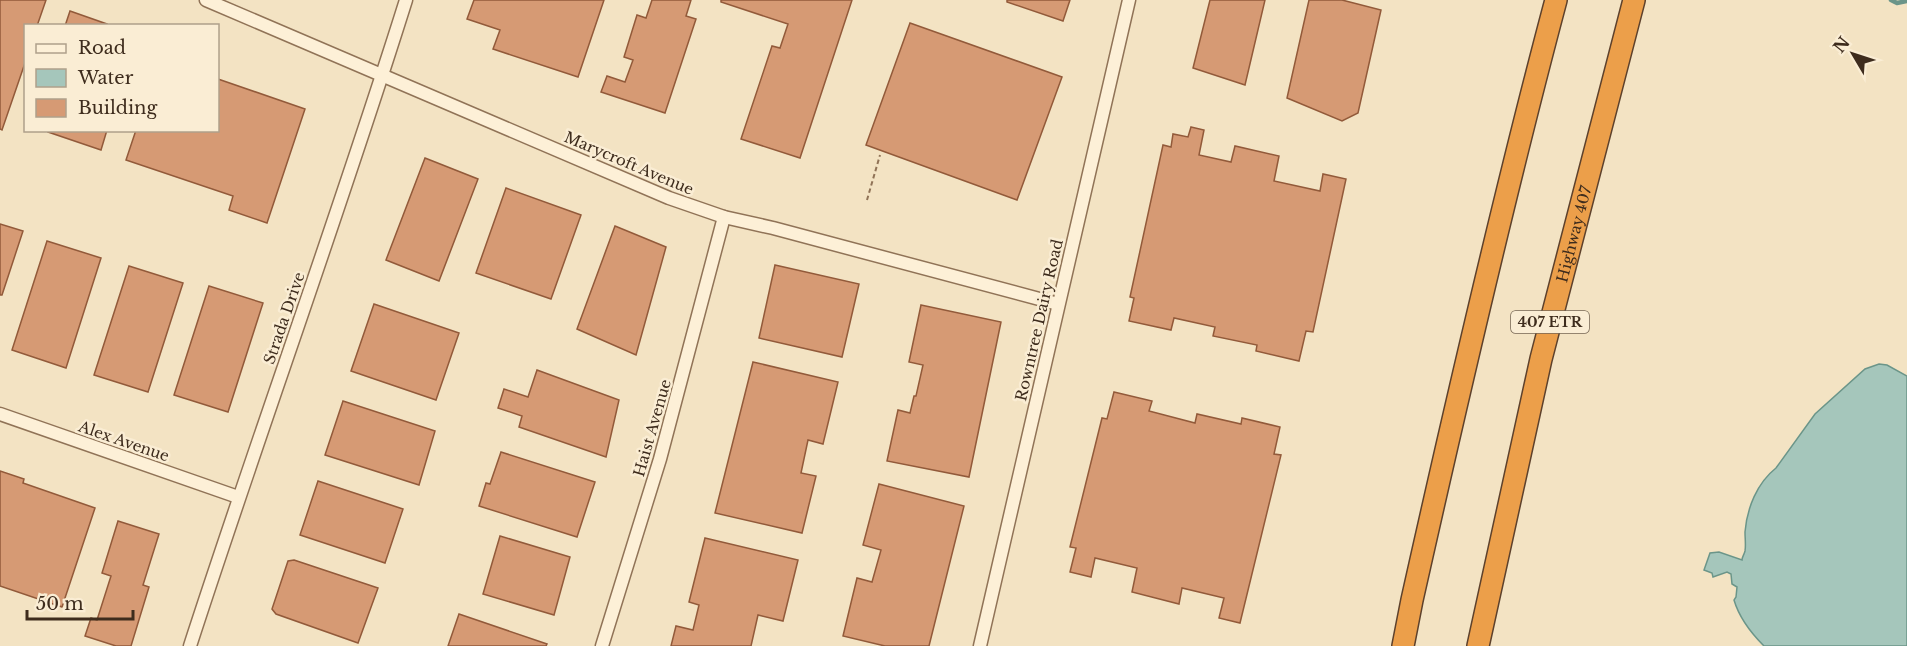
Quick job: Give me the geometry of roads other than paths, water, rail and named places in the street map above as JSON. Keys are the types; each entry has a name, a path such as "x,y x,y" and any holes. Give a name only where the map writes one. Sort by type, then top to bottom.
{"highway":[{"path":"1404,646 1412,600 1486,273 1556,0"},
{"name":"Highway 407","path":"1478,646 1544,348 1634,0"},
{"path":"1399,646 1412,600"}],"street":[{"name":"Marycroft Avenue","path":"206,0 669,198 724,217 774,228 1058,304"},
{"name":"Strada Drive","path":"190,646 406,0"},
{"name":"Rowntree Dairy Road","path":"980,646 1129,0"},
{"name":"Haist Avenue","path":"602,646 660,459 724,217"},
{"name":"Alex Avenue","path":"0,414 238,497"}],"water":[{"path":"1879,364 1887,365 1907,376 1907,646 1764,646 1739,613 1734,600 1737,587 1732,584 1731,574 1727,572 1713,577 1712,573 1704,570 1710,553 1719,552 1742,560 1748,514 1763,481 1776,468 1815,414 1865,369"}],"waterway":[{"path":"1891,0 1897,3 1907,1"}]}
